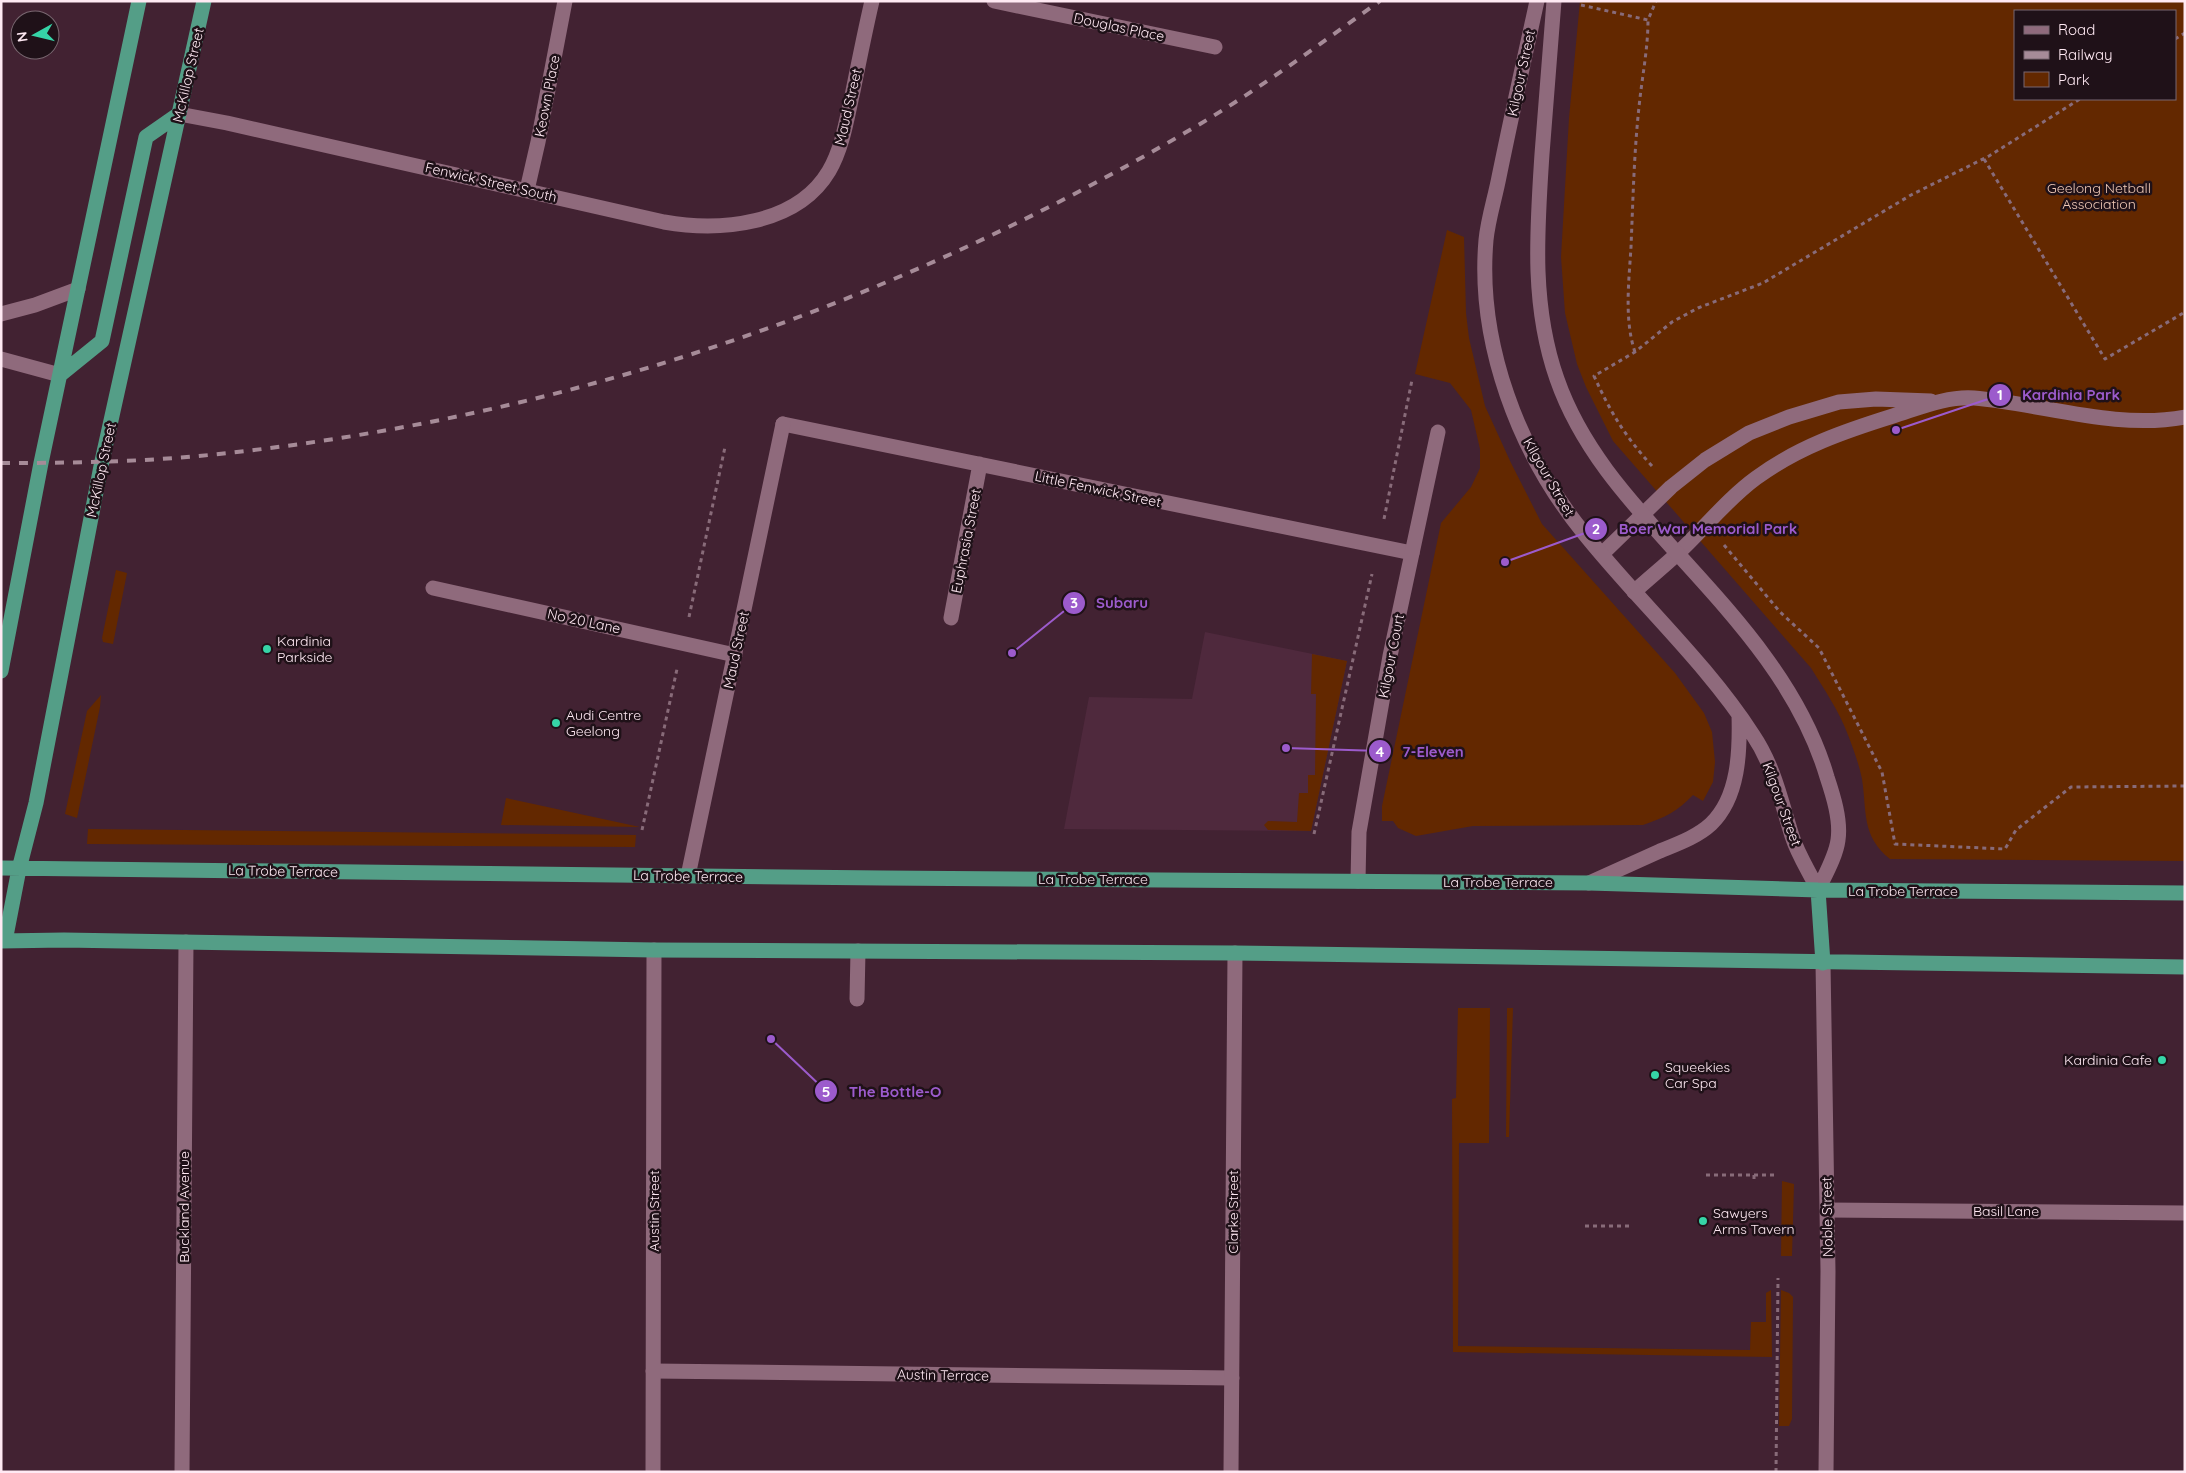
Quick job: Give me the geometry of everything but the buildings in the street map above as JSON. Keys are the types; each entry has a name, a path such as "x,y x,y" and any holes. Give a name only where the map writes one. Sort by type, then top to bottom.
{"highway":[{"path":"1,671 60,375 139,1"},
{"name":"McKillop Street","path":"3,941 36,803 102,461 204,1"},
{"path":"60,375 102,341 146,137 179,114"},
{"name":"La Trobe Terrace","path":"1,868 688,876 1589,883 1818,890 2185,893"},
{"path":"1818,890 1824,963"},
{"path":"3,941 186,942 654,950 1235,953 2185,967"}],"street":[{"name":"Keown Place","path":"526,190 538,142 564,1"},
{"name":"Maud Street","path":"801,200 822,181 835,159 846,123 872,1"},
{"name":"Douglas Place","path":"994,1 1214,47"},
{"name":"Kilgour Street","path":"1537,1 1488,228 1487,303 1492,336 1507,391 1534,456 1562,504 1634,592 1718,687 1754,736 1774,775 1793,839 1818,890"},
{"name":"Kilgour Street","path":"1554,1 1537,226 1540,310 1551,360 1570,410 1596,456 1642,515 1752,637 1784,684 1813,736 1832,791 1838,829 1838,842 1818,890"},
{"name":"Fenwick Street South","path":"179,114 664,222 704,226 738,224 765,218 791,207 801,200"},
{"path":"1,314 35,305 78,289"},
{"path":"1,359 60,375"},
{"path":"1602,554 1671,487 1724,447 1749,433 1789,417 1839,402 1858,400 1940,402 1974,398 2126,421 2185,418"},
{"path":"1634,592 1678,553 1736,494 1779,463 1812,445 1842,432 1940,402"},
{"name":"Maud Street","path":"688,876 783,424"},
{"name":"Little Fenwick Street","path":"783,424 1412,553"},
{"name":"Kilgour Court","path":"1358,881 1359,832 1390,656 1438,432"},
{"name":"Euphrasia Street","path":"951,618 980,464"},
{"name":"No 20 Lane","path":"432,588 735,655"},
{"path":"1589,883 1685,840 1711,824 1724,805 1734,777 1740,741 1739,715"},
{"name":"Buckland Avenue","path":"182,1472 186,942"},
{"name":"Austin Street","path":"653,1472 654,950"},
{"path":"857,999 858,951"},
{"name":"Clarke Street","path":"1231,1472 1235,953"},
{"name":"Noble Street","path":"1824,963 1827,1210 1826,1472"},
{"name":"Basil Lane","path":"1827,1210 2185,1212"},
{"name":"Austin Terrace","path":"653,1371 1232,1378"}],"path":[{"path":"1635,352 1631,340 1629,316 1635,147 1648,42 1648,20 1656,1"},
{"path":"1580,4 1648,20"},
{"path":"1818,251 1911,195 1984,159 2078,100"},
{"path":"1984,159 2105,359 2185,312"},
{"path":"1314,834 1378,546 1412,380"},
{"path":"1895,844 2005,850 2016,830 2071,788 2185,786"},
{"path":"1706,1175 1778,1175"},
{"path":"1754,1175 1754,1181"},
{"path":"1585,1226 1632,1226"},
{"path":"1776,1472 1778,1278"}],"shaded area":[{"path":"1205,632 1347,661 1311,831 1064,829 1089,697 1192,699"}],"green space":[{"name":"Geelong Netball Association","path":"1580,1 2185,1 2185,861 1890,859 1874,841 1870,832 1865,812 1861,773 1848,735 1836,709 1811,668 1613,441 1586,387 1577,364 1565,313 1561,257 1569,118"},
{"path":"1447,230 1464,237 1466,313 1469,338 1485,406 1542,524 1675,673 1704,713 1712,732 1715,762 1713,782 1703,801 1693,795 1682,805 1658,820 1643,825 1473,826 1416,836 1398,828 1393,821 1382,821 1382,806 1441,523 1471,487 1480,468 1480,449 1471,410 1450,383 1415,374"},
{"path":"116,570 127,573 113,644 103,642 102,638"},
{"path":"1312,654 1347,661 1311,831 1268,830 1264,825 1268,821 1297,822 1299,793 1308,793 1308,775 1315,775 1316,694 1311,694"},
{"path":"101,695 77,818 65,814 87,711"},
{"path":"506,798 640,827 501,825"},
{"path":"88,829 636,835 635,847 87,844"},
{"path":"1458,1008 1490,1008 1489,1143 1459,1143 1458,1346 1750,1350 1751,1322 1766,1322 1766,1293 1771,1290 1772,1357 1453,1352 1452,1099 1456,1098"},
{"path":"1507,1008 1513,1008 1509,1137 1506,1137"},
{"path":"1782,1181 1794,1184 1792,1256 1781,1256"},
{"path":"1781,1290 1793,1297 1792,1419 1789,1426 1779,1426"}],"railway":[{"path":"1,463 105,462 157,459 209,455 338,438 465,415 591,384 714,347 834,303 953,253 1069,197 1183,134 1233,103 1380,1"}],"place":[{"name":"Kardinia Park","path":"1896,430"},
{"name":"Boer War Memorial Park","path":"1505,562"},
{"name":"Kardinia Parkside","path":"267,649"},
{"name":"Subaru","path":"1012,653"},
{"name":"Audi Centre Geelong","path":"556,723"},
{"name":"7-Eleven","path":"1286,748"},
{"name":"The Bottle-O","path":"771,1039"},
{"name":"Kardinia Cafe","path":"2162,1060"},
{"name":"Squeekies Car Spa","path":"1655,1075"},
{"name":"Sawyers Arms Tavern","path":"1703,1221"}]}
